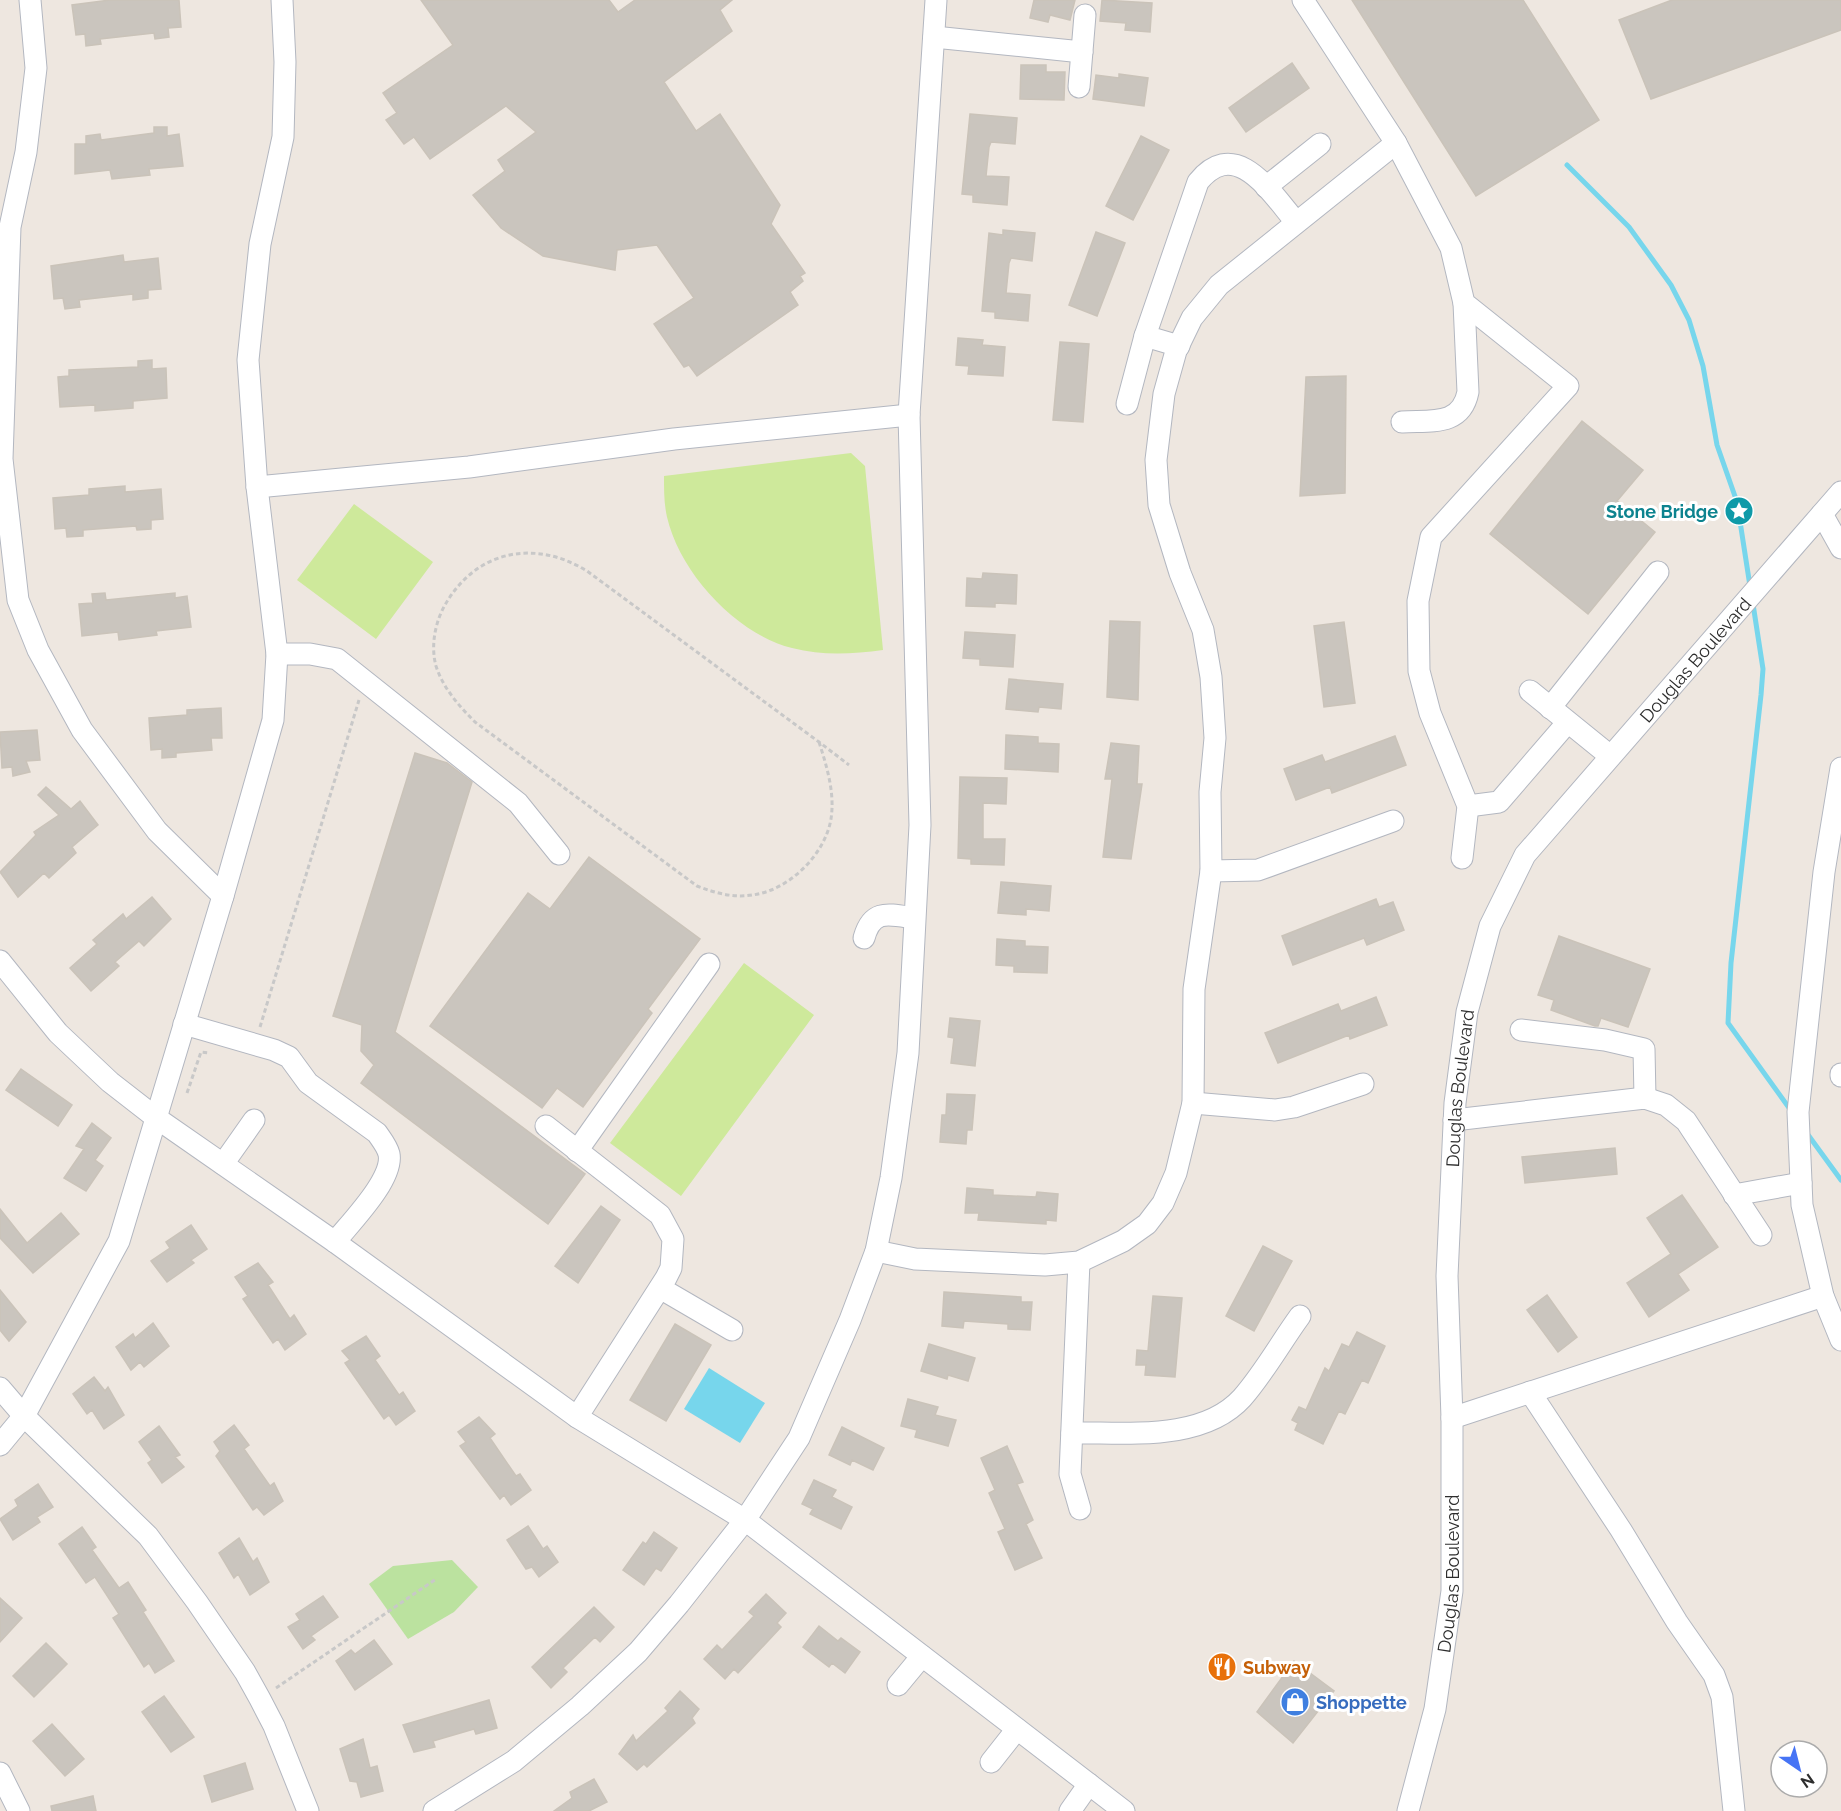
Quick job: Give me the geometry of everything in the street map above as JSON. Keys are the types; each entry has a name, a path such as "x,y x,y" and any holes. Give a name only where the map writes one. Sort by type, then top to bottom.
{"street":[{"path":"30,0 36,68 26,152 10,227 2,459 18,600 38,650 82,730 157,831 223,896"},
{"path":"0,1445 24,1416 119,1241 223,896 273,720 277,654 257,487 248,360 260,244 283,136 285,62 282,0"},
{"path":"434,1811 513,1761 580,1706 638,1652 679,1604 745,1520 800,1438 850,1320 876,1251 891,1178 908,1053 913,918 920,825 909,415 936,0"},
{"path":"1303,0 1396,143 1451,248 1464,303 1468,392 1465,405 1450,419 1402,422"},
{"path":"1078,87 1085,15"},
{"path":"934,37 1082,52"},
{"path":"876,1251 915,1259 1045,1265 1079,1262 1123,1241 1147,1224 1163,1203 1176,1173 1193,1103 1194,989 1212,871 1210,792 1215,738 1211,677 1203,630 1159,505 1156,460 1162,405 1179,346 1192,318 1219,285 1396,143"},
{"path":"1266,187 1320,144"},
{"path":"1128,404 1145,336 1197,182 1211,169 1232,164 1242,167 1266,187 1296,222"},
{"path":"1462,858 1468,806 1430,713 1419,671 1418,601 1431,537 1568,386 1464,303"},
{"path":"1145,336 1179,346"},
{"path":"257,487 469,467 674,439 909,415"},
{"name":"Douglas Boulevard","path":"1408,1811 1435,1709 1452,1592 1452,1418 1447,1276 1454,1120 1467,1012 1490,926 1525,855 1841,492"},
{"path":"1822,514 1841,548"},
{"path":"1550,708 1658,572"},
{"path":"277,654 310,654 337,659 518,803 559,854"},
{"path":"1530,691 1610,756"},
{"path":"1468,806 1499,802 1567,723"},
{"path":"1841,768 1824,872 1798,1112 1801,1183 1809,1243 1823,1296 1841,1340"},
{"path":"1212,871 1257,870 1393,822"},
{"path":"864,938 868,924 877,917 889,914 913,918"},
{"path":"0,961 58,1033 110,1082 155,1117 335,1242 578,1417 745,1520 1124,1811"},
{"path":"577,1150 709,964"},
{"path":"184,1024 274,1050 289,1058 308,1083 377,1133 384,1143 388,1154 387,1171 335,1242"},
{"path":"1521,1030 1605,1040 1644,1049 1645,1098"},
{"path":"1193,1103 1275,1110 1294,1107 1363,1084"},
{"path":"1454,1120 1645,1098 1666,1105 1686,1121 1761,1235"},
{"path":"223,1164 254,1120"},
{"path":"546,1126 660,1215 673,1239 671,1268 578,1417"},
{"path":"1734,1195 1801,1183"},
{"path":"1079,1262 1070,1474 1080,1509"},
{"path":"660,1288 732,1330"},
{"path":"1452,1418 1823,1296"},
{"path":"1071,1433 1159,1432 1214,1417 1241,1398 1300,1316"},
{"path":"0,1388 24,1416 148,1536 245,1672 274,1726 308,1811"},
{"path":"1530,1392 1621,1530 1677,1622 1714,1675 1722,1697 1734,1811"},
{"path":"898,1685 922,1656"},
{"path":"991,1762 1017,1729"},
{"path":"0,1773 19,1811"},
{"path":"1070,1811 1089,1784"}],"path":[{"path":"819,742 827,766 832,811 830,823 817,854 796,874 768,891 752,895 717,893 697,885 475,722 454,699 436,665 436,626 449,597 463,579 476,568 510,554 550,554 568,560 819,742 849,765"},
{"path":"258,1034 365,682"},
{"path":"187,1092 201,1052 221,1054"},
{"path":"260,1699 436,1579"}],"green space":[{"path":"851,453 865,466 883,650 826,653 804,651 771,641 731,615 697,579 684,559 667,517 664,476"},
{"path":"354,504 433,562 376,639 297,580"},
{"path":"744,963 814,1015 681,1196 610,1143"},
{"path":"452,1560 478,1587 454,1612 408,1639 369,1584 393,1566"}],"water":[{"path":"709,1368 765,1403 740,1443 684,1409"}],"building":[{"path":"110,0 179,0 181,27 168,28 169,37 155,39 154,33 100,39 101,44 86,46 85,34 76,35 72,5"},
{"path":"421,0 609,0 618,12 635,0 732,0 720,10 732,31 664,82 696,131 720,114 780,205 771,224 805,273 800,276 803,281 790,292 798,305 697,376 689,365 684,367 654,324 694,298 657,245 617,250 615,270 543,256 501,228 473,195 505,171 498,160 536,132 506,106 430,159 414,137 404,144 386,120 397,113 383,93 453,45"},
{"path":"1034,0 1075,0 1070,20 1050,15 1048,22 1030,18"},
{"path":"1102,0 1152,3 1150,32 1125,30 1126,23 1100,21"},
{"path":"1352,0 1523,0 1599,120 1476,196"},
{"path":"1672,0 1841,0 1841,30 1651,99 1619,20"},
{"path":"1292,63 1309,88 1246,132 1229,108"},
{"path":"1021,65 1046,65 1046,72 1065,72 1064,100 1020,99"},
{"path":"1119,74 1148,78 1144,106 1093,99 1096,75 1119,78"},
{"path":"970,114 1017,118 1015,144 991,142 989,147 986,176 1009,177 1007,205 973,202 973,195 962,194"},
{"path":"154,127 167,127 167,136 179,134 183,166 149,169 150,175 112,179 110,170 75,174 75,144 86,144 86,136 100,134 101,140 154,133"},
{"path":"1141,136 1169,150 1133,220 1106,206"},
{"path":"1003,230 1035,233 1032,261 1011,258 1006,293 1030,295 1028,321 995,318 995,312 982,311 989,233 1003,235"},
{"path":"1096,232 1125,243 1097,316 1069,305"},
{"path":"123,255 124,262 158,258 161,289 148,290 148,298 133,300 133,294 79,300 80,307 65,309 63,298 54,299 51,266"},
{"path":"958,338 983,340 982,345 1005,347 1003,376 968,374 969,366 956,365"},
{"path":"1060,342 1089,344 1083,422 1053,420"},
{"path":"152,360 152,369 166,368 167,398 133,401 133,408 95,411 95,405 60,407 58,377 69,376 69,370 138,367 138,361"},
{"path":"1346,376 1345,493 1300,496 1306,377"},
{"path":"1582,421 1643,470 1617,501 1655,532 1588,614 1490,534"},
{"path":"125,486 125,492 161,489 163,519 151,520 151,529 137,530 136,526 83,530 83,536 67,537 66,528 55,529 53,498 89,495 89,489"},
{"path":"983,573 1017,575 1016,604 995,603 995,607 966,606 967,578 982,579"},
{"path":"105,593 106,600 175,593 175,598 187,596 191,627 156,631 157,635 119,640 118,632 82,636 79,604 93,603 92,594"},
{"path":"1110,621 1140,622 1138,700 1107,697"},
{"path":"1344,622 1355,703 1324,707 1314,626"},
{"path":"965,632 1015,635 1013,667 980,665 980,659 963,658"},
{"path":"1009,679 1063,684 1061,709 1039,707 1038,712 1006,709"},
{"path":"221,708 222,738 211,738 212,750 176,753 176,757 162,758 162,749 151,750 149,718 187,715 187,710"},
{"path":"37,730 40,760 26,761 30,772 13,776 12,767 2,768 0,732"},
{"path":"1006,735 1038,737 1038,743 1059,744 1058,772 1005,769"},
{"path":"1395,736 1406,765 1332,793 1330,787 1296,800 1284,769 1322,755 1325,762"},
{"path":"1111,743 1139,746 1137,784 1142,784 1131,859 1103,857 1112,779 1105,779"},
{"path":"415,753 447,763 472,782 395,1032 585,1174 548,1224 361,1083 374,1065 361,1051 362,1025 333,1016"},
{"path":"960,777 1007,778 1006,804 983,803 983,839 1005,839 1004,865 971,864 971,859 958,858"},
{"path":"46,787 71,809 80,801 98,825 72,847 76,853 49,878 44,873 18,897 0,872 36,835 34,832 59,815 38,795"},
{"path":"589,857 700,939 648,1009 652,1013 583,1107 557,1088 542,1108 430,1026 528,893 550,909"},
{"path":"1001,882 1051,886 1049,911 1026,909 1026,915 998,913"},
{"path":"152,897 171,919 144,946 139,941 115,962 119,966 91,991 70,968 97,944 93,940 123,914 126,919"},
{"path":"1376,899 1379,907 1393,902 1404,930 1367,945 1364,938 1293,965 1282,936"},
{"path":"1559,936 1650,969 1628,1027 1601,1018 1598,1026 1595,1026 1551,1010 1554,1000 1538,995"},
{"path":"997,939 1025,941 1025,946 1048,947 1047,973 1014,972 1014,966 996,965"},
{"path":"1376,997 1387,1025 1350,1039 1349,1035 1278,1063 1265,1033 1338,1004 1341,1011"},
{"path":"950,1018 980,1021 975,1066 951,1063 954,1038 948,1037"},
{"path":"21,1069 72,1105 58,1126 6,1090"},
{"path":"947,1094 975,1095 972,1130 967,1130 966,1144 940,1142 942,1115 946,1115"},
{"path":"92,1123 111,1138 95,1160 103,1166 86,1191 64,1178 84,1149 76,1146"},
{"path":"1615,1148 1617,1174 1525,1183 1522,1157"},
{"path":"967,1188 993,1190 993,1195 1036,1197 1037,1192 1058,1194 1056,1221 1046,1220 1046,1224 978,1220 979,1213 965,1213"},
{"path":"1682,1195 1718,1247 1678,1274 1689,1290 1649,1317 1627,1283 1671,1254 1647,1218"},
{"path":"601,1206 620,1220 578,1283 555,1266"},
{"path":"0,1209 27,1243 61,1213 79,1234 33,1273 0,1238"},
{"path":"191,1225 207,1249 191,1260 194,1263 167,1282 151,1261 170,1248 166,1242"},
{"path":"1263,1246 1292,1261 1254,1331 1226,1316"},
{"path":"258,1263 273,1282 268,1285 290,1319 294,1315 306,1334 285,1350 278,1339 273,1343 243,1299 248,1296 235,1277"},
{"path":"0,1290 26,1322 9,1341 0,1330"},
{"path":"944,1292 1021,1297 1021,1302 1032,1302 1030,1330 1008,1329 1008,1324 964,1321 963,1328 942,1326"},
{"path":"1547,1295 1577,1337 1558,1352 1527,1310"},
{"path":"1153,1296 1182,1298 1175,1377 1145,1375 1146,1365 1136,1365 1137,1350 1148,1351"},
{"path":"153,1323 169,1346 144,1367 140,1362 131,1370 116,1347 133,1334 135,1338"},
{"path":"675,1324 711,1345 666,1421 630,1400"},
{"path":"1357,1332 1385,1346 1368,1383 1362,1380 1345,1414 1339,1411 1323,1444 1295,1430 1298,1423 1292,1420 1299,1407 1306,1410 1325,1368 1329,1371 1342,1344 1349,1347"},
{"path":"366,1336 380,1356 375,1360 399,1395 403,1392 415,1411 396,1425 389,1415 384,1419 345,1363 350,1360 342,1351"},
{"path":"929,1344 975,1358 968,1381 948,1375 947,1379 921,1371"},
{"path":"94,1377 105,1391 108,1387 124,1415 104,1429 92,1410 87,1414 73,1394"},
{"path":"908,1399 938,1407 935,1415 956,1420 948,1446 915,1437 917,1430 901,1426"},
{"path":"479,1417 495,1434 490,1438 516,1476 520,1474 531,1490 511,1505 504,1495 500,1499 460,1446 466,1442 458,1432"},
{"path":"234,1425 249,1445 244,1449 270,1486 274,1483 283,1501 264,1515 257,1507 253,1510 216,1456 220,1451 214,1442"},
{"path":"159,1426 180,1455 175,1457 184,1467 162,1483 148,1463 152,1460 139,1442"},
{"path":"842,1427 884,1448 873,1470 852,1460 850,1465 829,1455"},
{"path":"1007,1446 1023,1482 1017,1484 1033,1520 1026,1524 1042,1558 1015,1570 998,1532 1005,1529 989,1493 995,1490 981,1458"},
{"path":"814,1480 836,1490 832,1497 852,1507 841,1529 810,1514 813,1509 802,1504"},
{"path":"38,1484 53,1507 37,1517 40,1522 13,1540 0,1519 18,1506 15,1500"},
{"path":"528,1526 543,1549 547,1546 558,1562 539,1577 532,1567 526,1569 507,1540"},
{"path":"82,1527 96,1547 92,1550 119,1588 128,1582 146,1610 143,1612 174,1661 155,1673 149,1663 144,1667 113,1618 119,1614 95,1577 86,1583 59,1544"},
{"path":"654,1532 677,1548 661,1571 656,1568 644,1585 623,1570 643,1542 646,1544"},
{"path":"239,1538 253,1562 257,1558 269,1582 250,1595 238,1574 234,1578 219,1553"},
{"path":"766,1594 786,1613 777,1623 781,1627 738,1673 734,1669 725,1679 704,1659 717,1645 722,1650 754,1616 749,1612"},
{"path":"323,1596 338,1617 311,1636 315,1640 303,1649 288,1627 300,1620 296,1614"},
{"path":"0,1598 22,1618 0,1642"},
{"path":"594,1607 614,1627 600,1642 595,1637 563,1668 567,1672 551,1688 532,1667"},
{"path":"819,1626 838,1641 841,1638 860,1652 845,1673 832,1663 829,1667 803,1647"},
{"path":"374,1640 392,1664 355,1690 336,1661 351,1650 355,1654"},
{"path":"46,1643 67,1664 34,1697 13,1676"},
{"name":"Shoppette","path":"1294,1661 1334,1691 1293,1743 1257,1712"},
{"path":"680,1691 699,1709 692,1718 695,1723 647,1767 644,1764 637,1770 619,1754 633,1735 636,1741 668,1711 665,1708"},
{"path":"164,1696 194,1737 171,1752 142,1712"},
{"path":"489,1700 497,1728 476,1734 474,1729 433,1741 435,1747 414,1752 403,1725"},
{"path":"52,1724 84,1759 65,1776 33,1741"},
{"path":"363,1739 370,1768 377,1766 383,1791 361,1797 357,1782 350,1781 340,1749"},
{"path":"245,1763 253,1789 212,1802 204,1776"},
{"path":"594,1779 607,1802 589,1811 554,1811 572,1798 570,1792"},
{"path":"93,1796 96,1811 52,1811 51,1806"}],"waterway":[{"path":"1567,165 1629,227 1671,285 1689,320 1703,366 1717,445 1737,502 1750,586"},
{"path":"1753,604 1763,669 1731,963 1728,1023 1792,1112"},
{"path":"1806,1132 1841,1180"}],"place":[{"name":"Stone Bridge","path":"1739,511"},
{"name":"Subway","path":"1222,1667"},
{"name":"Shoppette","path":"1295,1702"}]}
